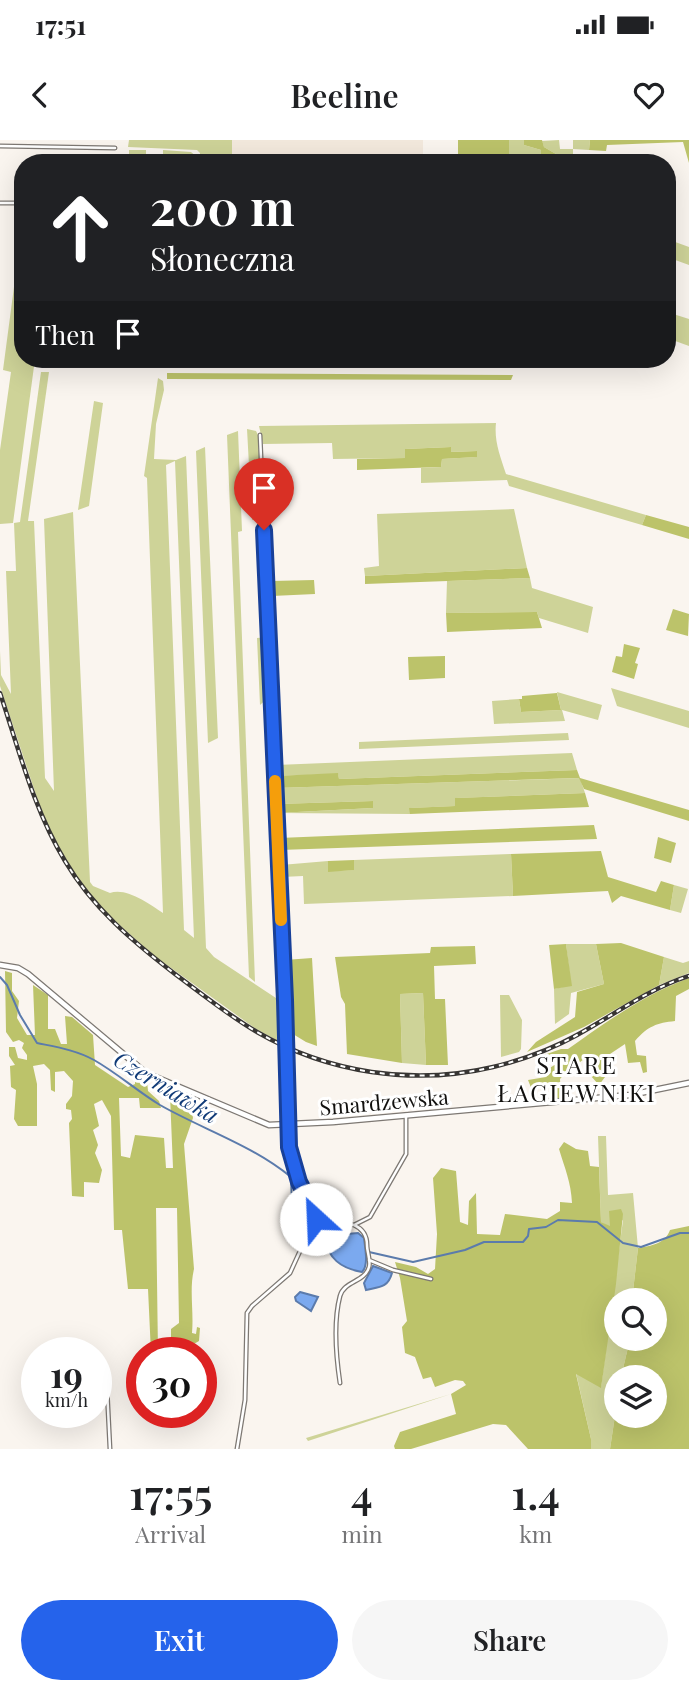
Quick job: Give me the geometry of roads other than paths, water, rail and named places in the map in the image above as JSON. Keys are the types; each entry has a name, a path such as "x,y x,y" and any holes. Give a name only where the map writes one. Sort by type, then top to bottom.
{"street":[{"path":"0,146 115,148"},
{"path":"237,1449 245,1400 247,1313 290,1273 316,1219 289,1153 260,435"},
{"name":"Smardzewska","path":"0,965 18,968 28,974 146,1073 274,1126 630,1095 689,1083"},
{"path":"354,1225 370,1217 406,1154 406,1115"},
{"path":"316,1219 354,1225 365,1233 369,1267 365,1274 343,1289 340,1297 337,1316 340,1383"},
{"path":"369,1261 431,1279"},
{"path":"109,1428 110,1449"}],"water":[{"path":"358,1233 364,1238 366,1251 362,1272 347,1268 337,1261 323,1236"},
{"path":"373,1266 392,1273 385,1284 366,1290 364,1283"},
{"path":"300,1292 318,1297 311,1311 296,1301 295,1297"}],"waterway":[{"name":"Czerniawka","path":"0,977 7,985 20,1015 37,1043 73,1051 94,1060 160,1105 276,1166 291,1177 295,1212 298,1218 310,1226"},
{"name":"Czerniawka","path":"369,1252 413,1262 465,1250 484,1242 523,1242 529,1229 546,1227 558,1220 597,1222 623,1243 641,1247 680,1233 689,1233"},
{"path":"314,1228 330,1235"}],"railway":[{"path":"0,693 44,821 65,861 88,894 129,936 175,974 236,1019 284,1046 342,1066 372,1072 402,1075 463,1073 504,1064 546,1050 645,995 689,976"}],"district":[{"name":"STARE ŁAGIEWNIKI","path":"577,1078"}]}
